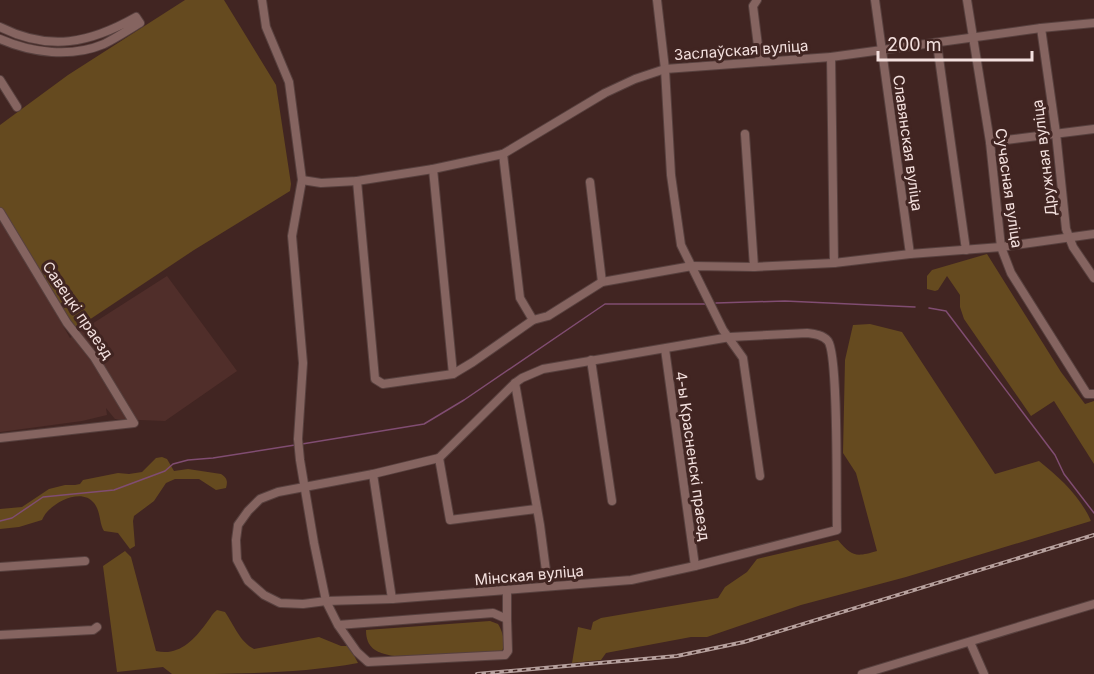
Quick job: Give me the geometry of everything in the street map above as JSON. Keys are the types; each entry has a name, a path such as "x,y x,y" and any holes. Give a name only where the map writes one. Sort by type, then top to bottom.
{"street":[{"path":"262,0 266,27 289,82 302,180 292,236 303,363 298,439 314,543 326,601 338,625 357,652 368,662 507,655 507,590"},
{"path":"657,0 665,69 671,176 681,245 723,330 743,358 760,476"},
{"path":"757,0 753,6 760,62"},
{"name":"Славянская вуліца","path":"875,0 910,254"},
{"name":"Сучасная вуліца","path":"967,0 990,142 1001,247 1011,273 1090,394"},
{"path":"0,27 20,36 68,42 97,36 136,17 140,23 103,44 83,51 35,51 0,39"},
{"name":"Заслаўская вуліца","path":"302,180 321,183 357,182 503,154 605,93 635,79 665,69 831,57 1041,28 1094,23"},
{"name":"Дружная вуліца","path":"1041,28 1056,133 1066,229 1069,238 1094,278"},
{"path":"938,44 966,250"},
{"path":"831,57 834,263"},
{"path":"0,81 17,107"},
{"path":"990,142 1094,129"},
{"path":"745,134 754,267"},
{"path":"503,154 520,298 533,320"},
{"path":"433,169 453,374"},
{"path":"357,182 375,379 383,384 453,374 533,320 548,316 602,282 692,266 754,267 834,263 1001,247 1094,234"},
{"path":"590,182 602,282"},
{"name":"Савецкі праезд","path":"0,212 67,323 94,357 134,423 0,438"},
{"name":"Мінская вуліца","path":"305,488 278,492 260,499 238,525 237,560 248,581 264,595 280,603 303,604 392,599 631,580 837,530 832,348 827,340 817,334 730,337"},
{"path":"305,488 439,458 515,383 543,369 730,337"},
{"name":"4-ы Красненскі праезд","path":"665,349 695,566"},
{"path":"591,360 612,501"},
{"path":"515,383 540,525 548,586"},
{"path":"439,458 450,520 536,509"},
{"path":"373,474 392,599"},
{"path":"0,567 84,561"},
{"path":"862,674 1094,604"},
{"path":"338,625 493,613 507,619"},
{"path":"0,635 93,630 97,627"},
{"path":"970,642 984,674"}],"shaded area":[{"path":"185,0 224,0 276,85 291,184 290,191 194,250 74,330 0,207 0,125 68,75"},
{"path":"0,216 70,338 167,276 237,371 165,421 115,419 106,408 107,415 82,421 0,432"},
{"path":"987,254 1061,372 1085,404 1094,401 1094,464 1054,401 1031,416 964,319 960,307 960,295 947,276 938,290 927,289 927,276 932,270"},
{"path":"870,324 902,332 995,474 1039,461 1069,488 1091,521 906,577 801,605 707,637 691,637 611,652 606,653 601,660 572,663 578,627 591,630 593,622 601,618 718,598 725,587 747,572 757,559 838,540 851,553 859,555 877,551 856,473 843,453 845,360 853,325"},
{"path":"156,458 167,459 174,471 188,469 221,474 227,480 226,488 216,490 199,479 175,479 166,483 154,501 134,516 135,546 130,549 118,533 104,531 94,503 81,496 58,503 45,514 42,520 19,527 0,529 0,509 22,507 49,489 80,484 83,480 118,473 142,472"},
{"path":"125,551 131,557 156,651 171,651 184,646 195,637 217,610 225,612 241,638 254,649 319,637 341,646 349,646 358,663 265,673 172,674 163,667 117,672 103,566"},
{"path":"490,621 498,624 503,635 504,643 500,654 394,656 373,649 366,636 366,630"}],"waterway":[{"path":"716,303 785,301 915,307"},
{"path":"302,444 424,424 464,400 605,304 705,304"},
{"path":"929,308 946,311 1055,455 1064,474 1094,513"},
{"path":"0,521 12,518 43,497 114,490 165,471 173,464 188,460 295,445"}],"railway":[{"path":"477,674 677,656 744,642 1094,535"}]}
